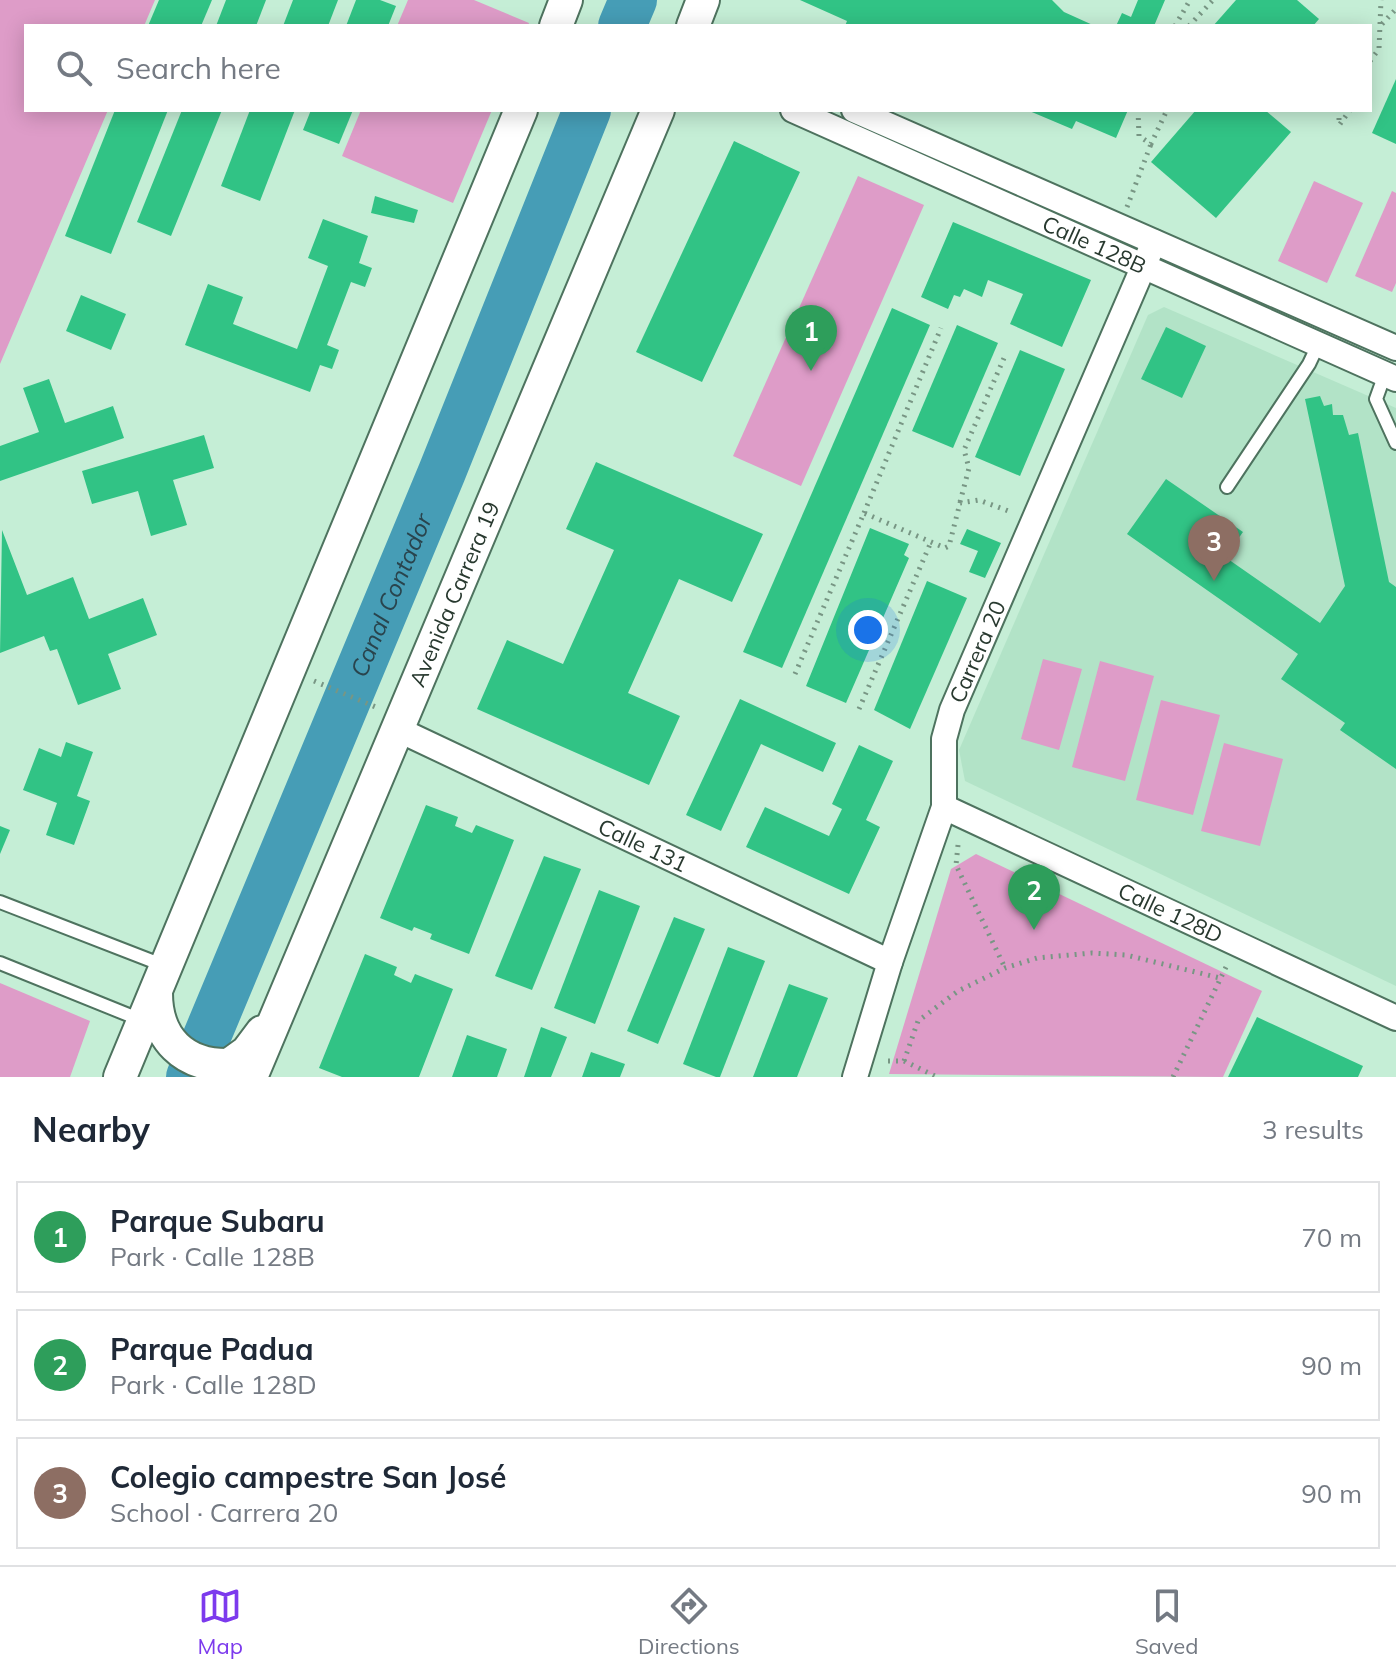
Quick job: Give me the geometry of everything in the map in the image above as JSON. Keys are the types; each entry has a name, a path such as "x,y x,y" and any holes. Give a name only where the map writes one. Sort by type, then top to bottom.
{"main road":[{"path":"557,24 566,0"},
{"path":"694,24 703,0"},
{"path":"120,1077 153,1025 161,979 520,112"},
{"name":"Avenida Carrera 19","path":"240,1071 247,1052 261,1034 291,981 391,720 657,112"},
{"path":"153,1025 182,1054 196,1062 240,1071"}],"street":[{"name":"Calle 128B","path":"798,112 1390,376"},
{"name":"Calle 128B","path":"859,112 1396,348"},
{"name":"Carrera 20","path":"855,1077 890,962 944,807 944,739 952,710 1154,242"},
{"name":"Calle 131","path":"391,720 890,962"},
{"name":"Calle 128D","path":"944,807 1396,1018"}],"lane":[{"path":"1227,487 1303,374 1318,345"},
{"path":"1390,376 1376,399 1396,443"},
{"path":"0,902 161,979"},
{"path":"0,963 153,1025"}],"path":[{"path":"1176,24 1190,0"},
{"path":"1191,24 1213,0"},
{"path":"1372,59 1377,55 1381,0"},
{"path":"1381,25 1396,9"},
{"path":"1372,41 1377,38"},
{"path":"1138,112 1139,136 1151,144"},
{"path":"1127,207 1166,112"},
{"path":"1339,112 1340,124 1349,112"},
{"path":"795,674 941,328"},
{"path":"864,513 945,548 949,546 969,468 964,450 1004,358"},
{"path":"960,503 979,500 1015,514"},
{"path":"859,709 931,542"},
{"path":"308,679 391,720"},
{"path":"972,820 958,845 956,865 1005,968"},
{"path":"904,1061 918,1021 958,991 1005,968 1037,958 1092,953 1126,955 1220,978"},
{"path":"1173,1077 1226,967"},
{"path":"888,1061 904,1061 937,1077"}],"shaded area":[{"path":"0,0 155,0 145,24 24,24 24,112 107,112 0,364"},
{"path":"408,0 474,0 529,23 529,24 398,24"},
{"path":"360,112 491,112 453,203 342,156"},
{"path":"858,176 924,205 801,486 733,456"},
{"path":"1314,181 1363,203 1327,283 1278,261"},
{"path":"1392,191 1396,193 1396,283 1392,292 1355,276"},
{"path":"1164,307 1396,408 1396,986 965,781 959,750 1148,315"},
{"path":"1043,659 1082,669 1059,750 1021,739"},
{"path":"1100,661 1154,676 1125,781 1072,767"},
{"path":"1161,700 1220,715 1193,815 1136,800"},
{"path":"1224,743 1283,759 1260,846 1201,831"},
{"path":"976,854 1262,991 1223,1077 889,1074 951,869"},
{"path":"0,983 90,1021 70,1077 0,1077"}],"building":[{"path":"159,0 212,0 202,24 149,24"},
{"path":"226,0 266,0 257,24 217,24"},
{"path":"293,0 338,0 329,24 284,24"},
{"path":"356,0 380,0 396,6 389,24 347,24"},
{"path":"800,0 1052,0 1064,12 1091,24 846,24 847,21"},
{"path":"1138,0 1165,0 1155,24 1117,24 1122,13 1131,17"},
{"path":"1236,0 1297,0 1319,19 1315,24 1215,24"},
{"path":"1396,79 1396,144 1372,133"},
{"path":"114,112 167,112 111,254 65,236"},
{"path":"181,112 221,112 171,236 137,222"},
{"path":"249,112 294,112 260,201 221,186"},
{"path":"310,112 352,112 339,144 303,130"},
{"path":"1032,112 1127,112 1116,138 1076,121 1072,129"},
{"path":"1194,112 1267,112 1291,132 1216,218 1151,162"},
{"path":"734,141 800,172 702,382 636,352"},
{"path":"375,196 418,210 414,223 371,213"},
{"path":"323,219 368,236 359,263 372,268 365,287 351,282 327,345 339,350 332,369 320,365 310,392 185,345 208,284 243,297 233,324 297,349 328,266 308,258"},
{"path":"953,222 1091,280 1062,347 1010,324 1023,294 988,280 982,297 964,289 960,297 954,295 948,309 921,297"},
{"path":"81,295 126,314 111,350 66,331"},
{"path":"892,308 930,325 782,668 743,652"},
{"path":"957,325 998,343 953,448 912,431"},
{"path":"1166,327 1206,346 1182,398 1141,379"},
{"path":"1020,350 1065,369 1020,476 975,457"},
{"path":"49,379 65,423 113,406 124,438 0,481 0,446 39,432 23,388"},
{"path":"1320,396 1324,406 1332,404 1333,415 1343,415 1349,435 1358,433 1389,582 1396,587 1396,769 1340,730 1345,723 1281,679 1298,654 1127,534 1166,479 1243,532 1225,557 1320,623 1345,586 1305,399"},
{"path":"204,435 214,468 173,480 187,525 151,536 138,491 92,504 82,471"},
{"path":"596,462 763,534 732,602 679,579 628,693 680,716 649,785 477,709 507,640 563,664 614,550 566,529"},
{"path":"870,528 909,544 904,555 909,558 846,703 806,686"},
{"path":"967,529 1001,543 985,578 969,572 978,551 960,544"},
{"path":"2,530 27,595 73,577 89,619 143,598 157,635 108,654 121,689 78,705 57,649 50,651 44,636 0,653"},
{"path":"927,581 967,598 910,729 874,710"},
{"path":"740,699 836,743 823,772 761,744 721,831 686,815"},
{"path":"66,742 93,752 77,796 90,801 74,845 46,835 57,803 23,790 39,748 61,757"},
{"path":"859,745 893,761 866,820 880,827 849,894 746,847 765,807 829,836 842,809 832,804"},
{"path":"426,805 458,817 455,826 472,833 476,825 514,840 469,954 430,939 432,934 414,927 412,931 380,918"},
{"path":"0,826 10,830 0,854"},
{"path":"544,856 581,869 532,990 495,976"},
{"path":"599,890 640,906 595,1024 554,1008"},
{"path":"674,917 705,929 658,1044 627,1031"},
{"path":"728,947 765,961 720,1077 716,1077 683,1064"},
{"path":"365,954 397,967 394,975 411,983 415,974 453,989 419,1077 342,1077 319,1068"},
{"path":"789,984 828,998 797,1077 753,1077"},
{"path":"1257,1017 1363,1066 1358,1077 1228,1077"},
{"path":"541,1027 567,1037 551,1077 524,1077"},
{"path":"467,1035 507,1049 497,1077 452,1077"},
{"path":"591,1052 625,1064 620,1077 582,1077"}],"waterway":[{"name":"Canal Contador","path":"623,24 633,0"},
{"name":"Canal Contador","path":"190,1077 442,472 586,112"}],"place":[{"name":"Parque Subaru","path":"811,371"},
{"name":"Colegio campestre San José","path":"1214,581"},
{"name":"Parque Padua","path":"1034,930"}]}
